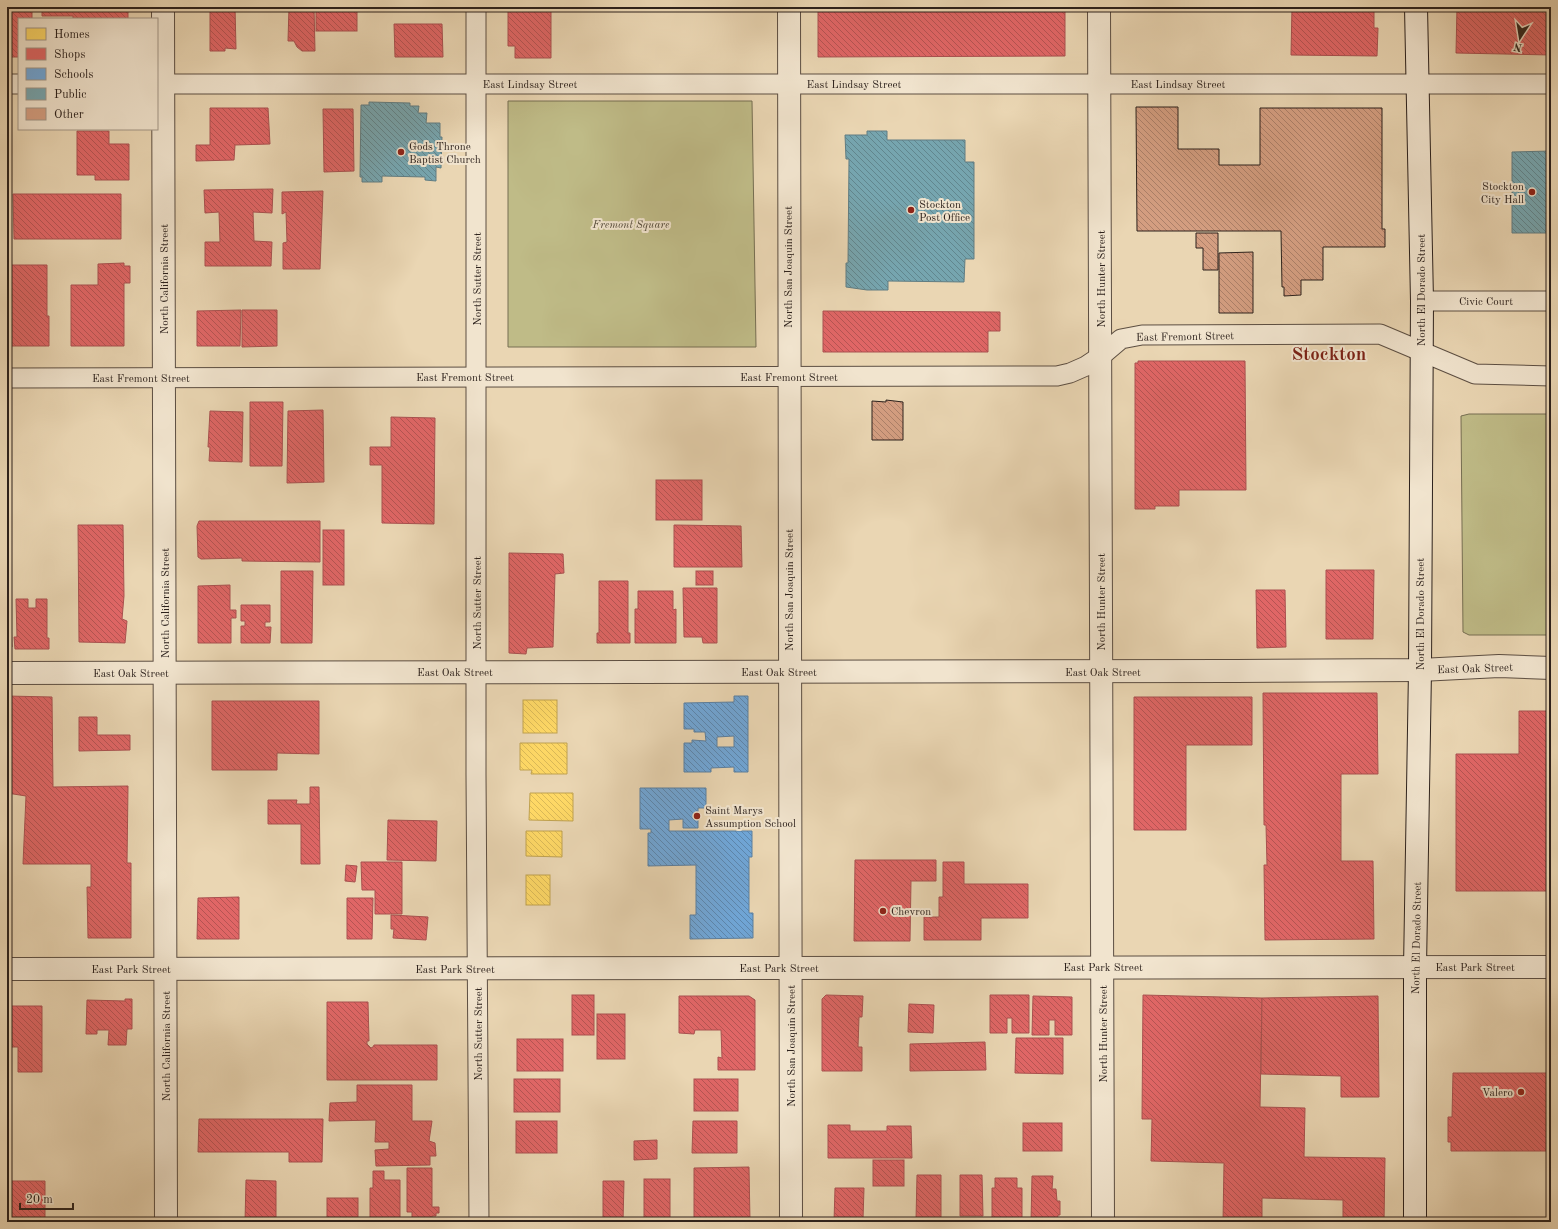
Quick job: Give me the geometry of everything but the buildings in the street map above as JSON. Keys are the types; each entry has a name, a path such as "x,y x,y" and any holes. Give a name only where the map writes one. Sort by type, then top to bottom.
{"street":[{"name":"North California Street","path":"163,7 160,84 164,378 166,1222"},
{"name":"North Sutter Street","path":"476,7 479,1222"},
{"name":"North San Joaquin Street","path":"789,7 791,1222"},
{"name":"North Hunter Street","path":"1099,7 1103,1222"},
{"name":"North El Dorado Street","path":"1416,7 1416,84 1422,301 1420,670 1415,968 1416,1222"},
{"path":"7,84 18,84"},
{"name":"East Lindsay Street","path":"160,84 1551,84"},
{"name":"Civic Court","path":"1422,301 1551,301"},
{"name":"East Fremont Street","path":"7,378 1057,376 1070,374 1086,366 1101,356 1121,339 1142,335 1380,334 1475,374 1551,376"},
{"name":"East Oak Street","path":"7,673 1101,672 1420,670 1499,666 1551,668"},
{"name":"East Park Street","path":"7,969 1551,967"}],"green space":[{"name":"Fremont Square","path":"508,101 752,101 756,347 508,347"},
{"path":"1469,414 1551,414 1551,635 1469,635 1463,632 1461,416"}],"place":[{"name":"Gods Throne Baptist Church","path":"401,152"},
{"name":"Stockton City Hall","path":"1532,192"},
{"name":"Stockton Post Office","path":"911,210"},
{"name":"Saint Marys Assumption School","path":"697,816"},
{"name":"Chevron","path":"883,911"},
{"name":"Valero","path":"1521,1092"}],"district":[{"name":"Stockton","path":"1329,353"}]}
